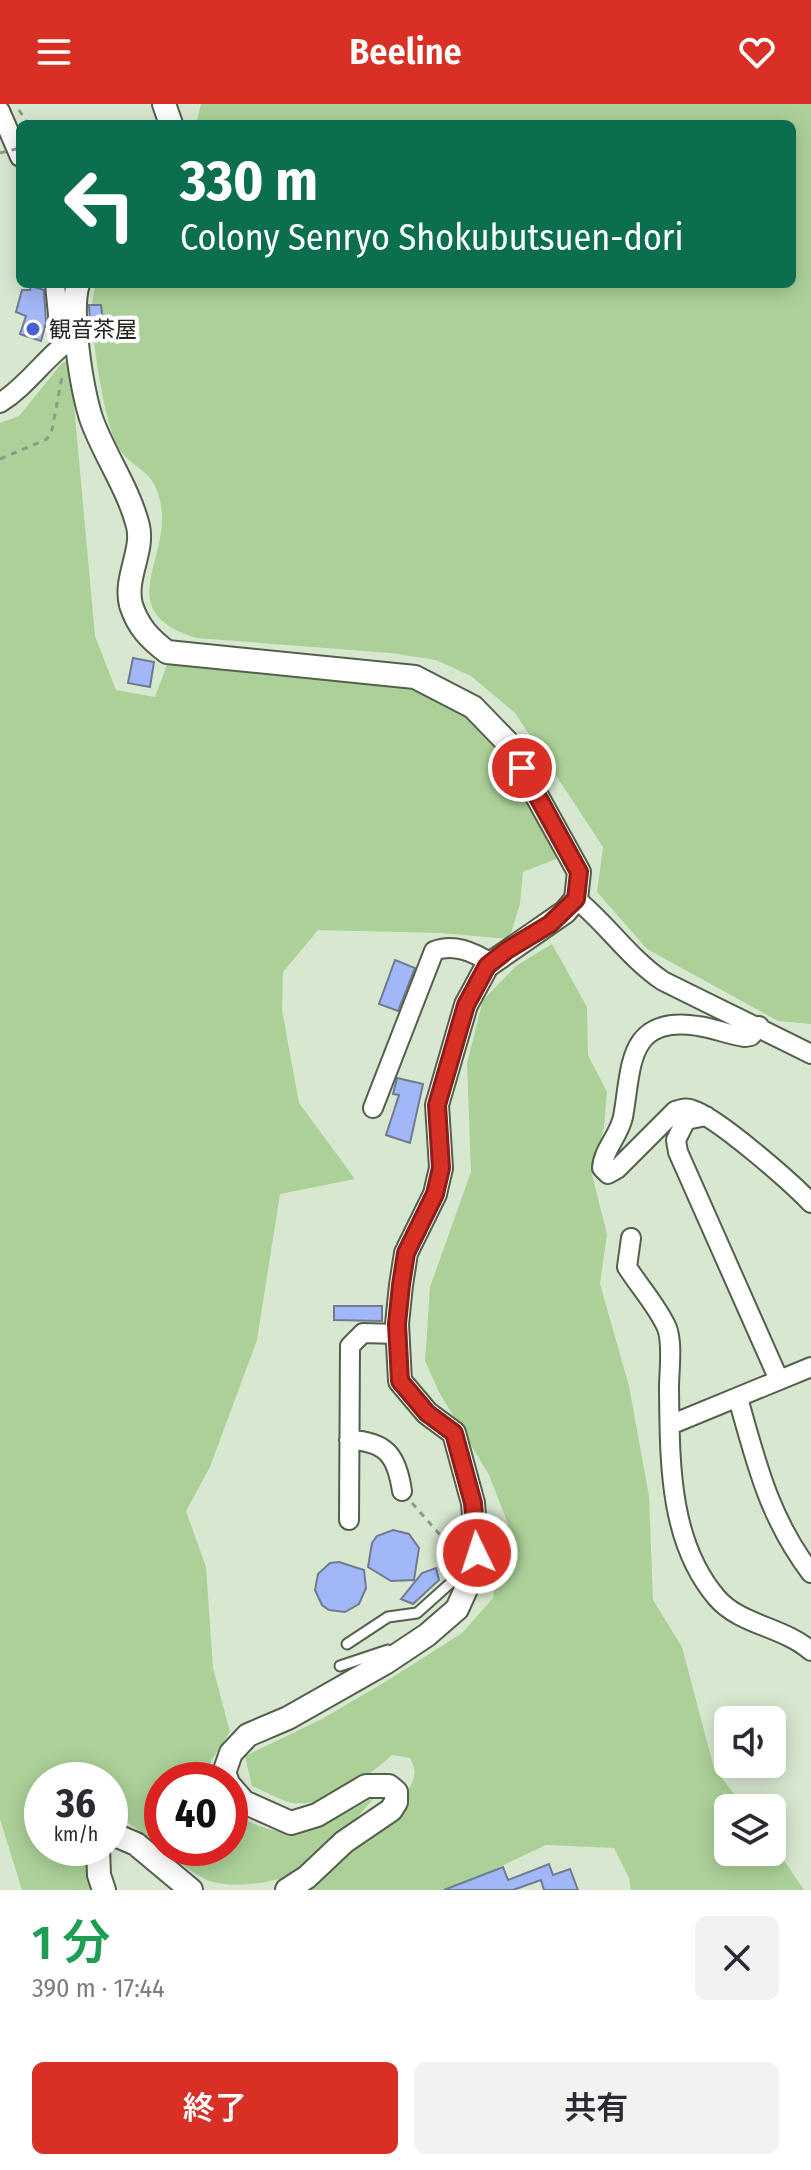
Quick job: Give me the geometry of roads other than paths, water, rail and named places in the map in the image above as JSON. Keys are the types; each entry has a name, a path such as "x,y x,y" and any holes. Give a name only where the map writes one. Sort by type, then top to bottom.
{"street":[{"path":"5,107 16,144"},
{"path":"56,288 91,417 131,503 139,530 129,584 131,603 144,634 167,652 415,677 473,707 507,742 579,872 576,899 550,924 491,963 466,1005 437,1105 441,1168 435,1194 406,1253 397,1334 400,1381 427,1413 454,1433 473,1503 477,1553 471,1578 457,1609 407,1648 288,1718 248,1735 231,1753 228,1762"},
{"path":"0,403 38,373 69,341 77,288"},
{"path":"576,899 592,912 641,966 702,1001 759,1026 811,1054"},
{"path":"373,1108 434,951 444,947 473,951 491,963"},
{"path":"759,1026 751,1036 745,1037 681,1023 658,1027 643,1040 633,1055 627,1075 621,1127 603,1158 602,1168 608,1174 617,1169 675,1111 685,1108 706,1116 811,1203"},
{"path":"706,1116 686,1120 676,1140 678,1152 779,1380"},
{"path":"631,1238 627,1267 668,1330 670,1425 678,1514 701,1574 718,1600 743,1617 798,1640 811,1651"},
{"path":"349,1520 350,1346 363,1333 397,1334"},
{"path":"670,1425 779,1380 809,1372"},
{"path":"738,1398 768,1501 811,1573"},
{"path":"349,1440 364,1440 379,1446 397,1462 402,1491"},
{"path":"248,1804 291,1823 317,1815 366,1786 389,1786 396,1792 396,1802 391,1810 344,1842 307,1877 287,1890"},
{"path":"128,1841 191,1890"},
{"path":"99,1866 104,1890"}],"lane":[{"path":"347,1644 388,1617 417,1613 455,1579 471,1578"},
{"path":"340,1666 387,1650 407,1648"}],"place":[{"name":"観音茶屋","path":"33,329"}]}
